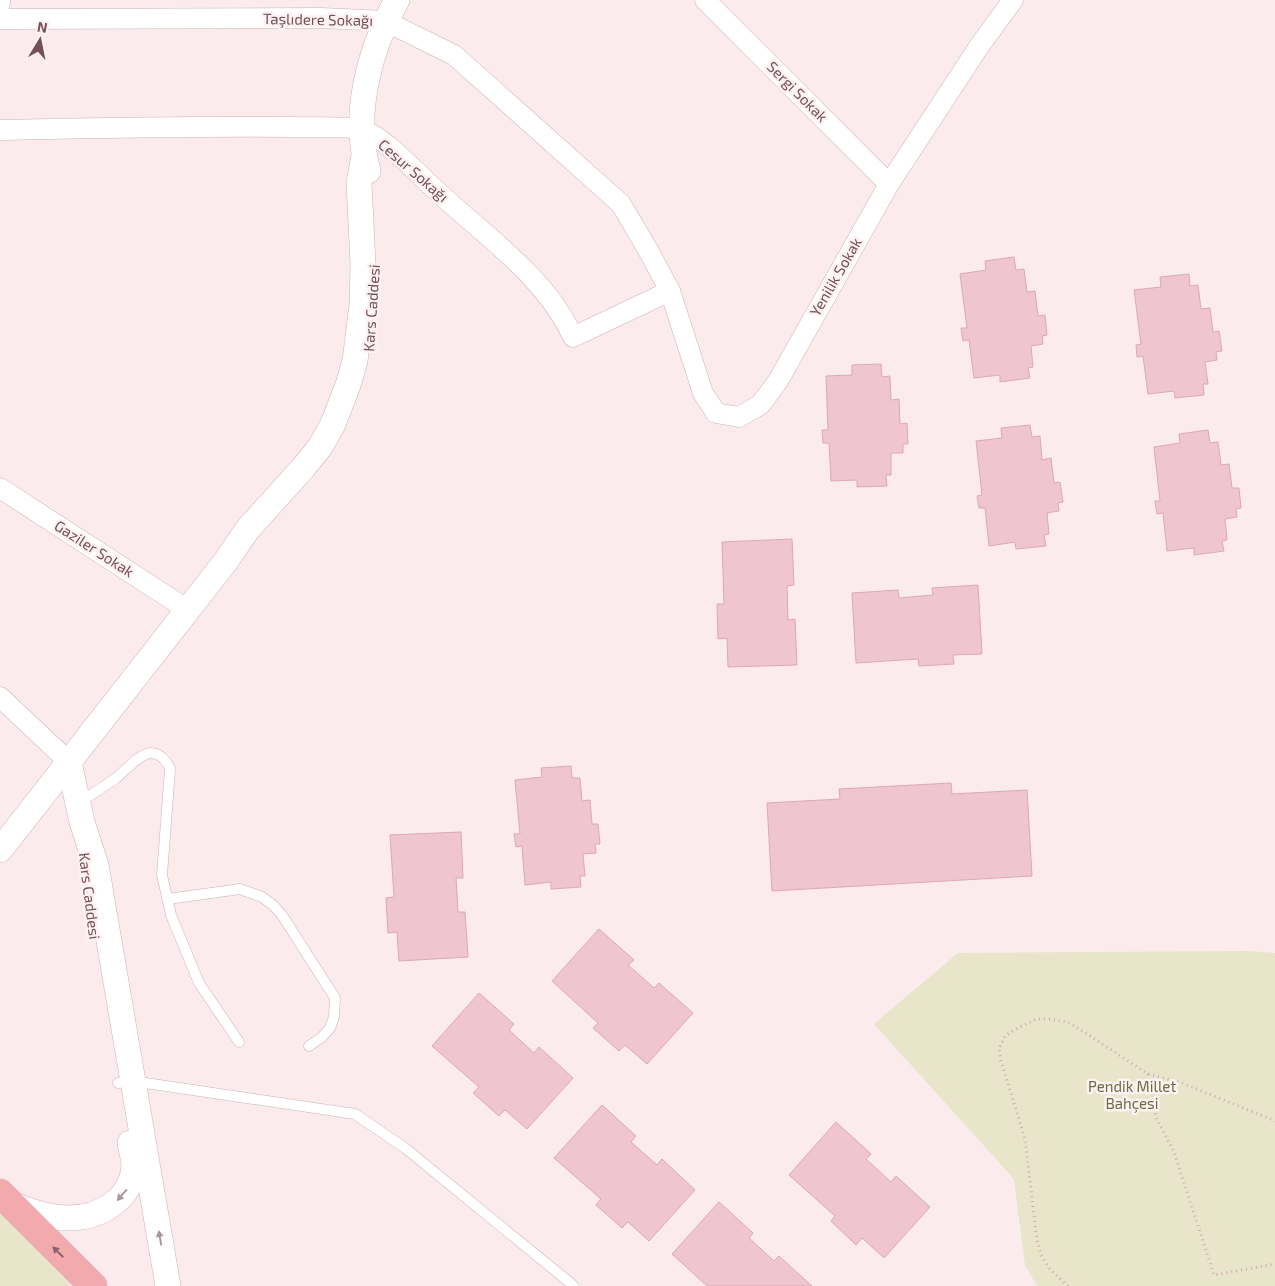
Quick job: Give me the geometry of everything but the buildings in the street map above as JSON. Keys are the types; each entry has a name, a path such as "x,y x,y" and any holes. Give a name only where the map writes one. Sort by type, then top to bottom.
{"main road":[{"path":"5,1198 93,1286"}],"street":[{"name":"Sergi Sokak","path":"705,0 889,184"},
{"name":"Yenilik Sokak","path":"670,291 703,393 716,413 739,417 760,405 778,381 889,184 1007,2"},
{"name":"Taşlıdere Sokağı","path":"0,19 322,18 391,10 454,55 621,204 670,291"},
{"name":"Kars Caddesi","path":"0,850 226,561 257,538 316,472 340,436 362,385 369,358 375,310 375,226 371,182 364,156 361,128 372,57 391,10"},
{"path":"0,130 182,126 361,128"},
{"name":"Cesur Sokağı","path":"361,128 387,146 508,254 532,278 553,304 574,337 670,291"},
{"name":"Gaziler Sokak","path":"0,488 188,610"},
{"path":"0,697 69,762"},
{"name":"Kars Caddesi","path":"69,762 80,813 83,871 168,1286"},
{"name":"Kars Caddesi","path":"5,1198 30,1212 70,1218 109,1208 124,1194 131,1182 134,1164 125,1082"}],"lane":[{"path":"80,813 116,778 143,756 151,753 159,755 168,763 170,770 162,875 171,915 199,983 239,1042"},
{"path":"168,899 240,889 262,897 273,905 282,915 335,998 334,1017 330,1028 322,1037 309,1046"},
{"path":"125,1082 355,1114 405,1148 574,1286"}],"path":[{"path":"1068,1286 1050,1269 1042,1257 1037,1240 1025,1139 999,1049 1005,1036 1036,1018 1070,1023 1148,1074 1182,1084 1275,1121"},
{"path":"1148,1074 1156,1117 1174,1152 1214,1275 1275,1264"}],"green space":[{"name":"Pendik Millet Bahçesi","path":"1248,951 1275,953 1275,1286 1037,1286 1025,1265 1014,1179 874,1024 958,953"},
{"path":"0,1212 71,1286 0,1286"}]}
